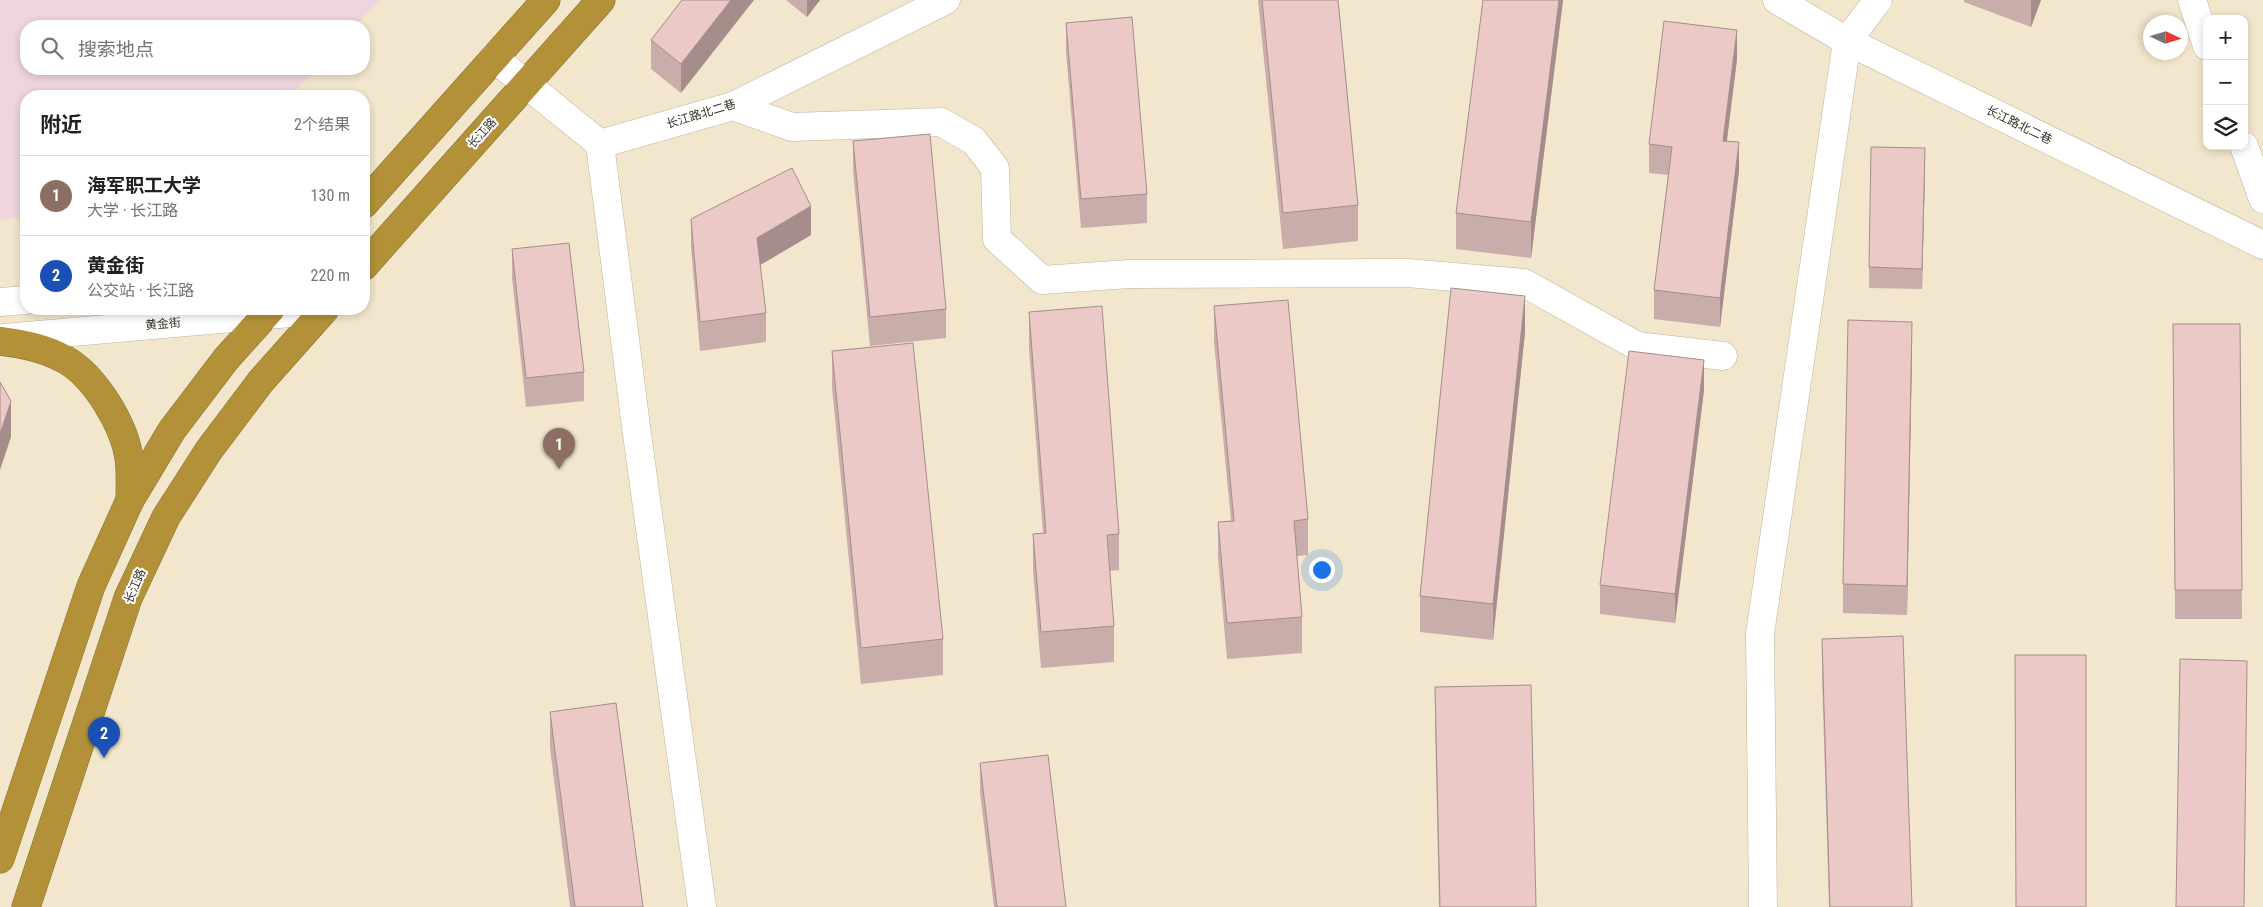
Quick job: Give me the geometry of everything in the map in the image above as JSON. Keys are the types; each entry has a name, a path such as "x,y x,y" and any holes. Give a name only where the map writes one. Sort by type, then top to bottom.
{"highway":[{"path":"370,197 546,0"},
{"name":"长江路","path":"370,259 601,0"},
{"path":"0,859 91,586 130,500 172,430 226,359 265,315"},
{"name":"长江路","path":"26,907 128,598 166,517 209,450 255,388 319,315"},
{"path":"0,340 31,345 67,361 93,384 116,418 129,457 130,500"}],"street":[{"name":"长江路北二巷","path":"600,144 733,106 946,0"},
{"name":"长江路北二巷","path":"1778,0 1847,41 2263,245"},
{"path":"1763,907 1760,634 1847,41 1878,0"},
{"path":"2192,0 2203,34"},
{"path":"494,58 600,144 636,434 702,907"},
{"path":"733,106 792,127 941,122 974,141 995,168 998,238 1042,280 1129,274 1407,273 1524,283 1637,346 1723,356"},
{"path":"2245,150 2263,198"},
{"path":"0,302 20,300"},
{"name":"黄金街","path":"0,340 239,315"}],"shaded area":[{"path":"0,0 380,0 361,20 20,20 20,75 310,75 296,90 20,90 20,217 0,220"}],"building":[{"path":"682,0 731,0 681,64 651,40"},
{"path":"1262,0 1338,0 1358,205 1283,213"},
{"path":"1483,0 1559,0 1531,222 1456,213"},
{"path":"1132,17 1147,194 1081,199 1066,23"},
{"path":"1664,21 1737,30 1723,141 1739,142 1720,298 1654,290 1672,147 1649,144"},
{"path":"930,134 946,309 870,317 853,141"},
{"path":"1871,147 1925,148 1922,269 1869,267"},
{"path":"792,168 811,206 757,238 766,313 700,322 691,219"},
{"path":"569,243 584,372 526,378 512,249"},
{"path":"1451,288 1525,296 1493,604 1420,596"},
{"path":"1288,300 1308,519 1294,521 1302,617 1227,623 1218,522 1234,521 1214,306"},
{"path":"1102,306 1119,534 1107,535 1114,626 1041,632 1033,534 1046,533 1029,312"},
{"path":"1848,320 1912,322 1907,586 1843,584"},
{"path":"2173,324 2240,324 2242,590 2175,590"},
{"path":"913,343 943,639 861,648 832,351"},
{"path":"1629,351 1704,360 1675,594 1600,585"},
{"path":"0,382 11,401 0,434"},
{"path":"1903,636 1912,907 1830,907 1822,639"},
{"path":"2015,655 2086,655 2086,907 2016,907"},
{"path":"2180,659 2247,661 2244,907 2176,907"},
{"path":"1531,685 1536,907 1440,907 1435,687"},
{"path":"616,703 643,907 575,907 550,712"},
{"path":"1048,755 1066,907 997,907 980,763"}],"place":[{"name":"海军职工大学","path":"559,469"},
{"name":"黄金街","path":"104,758"}]}
